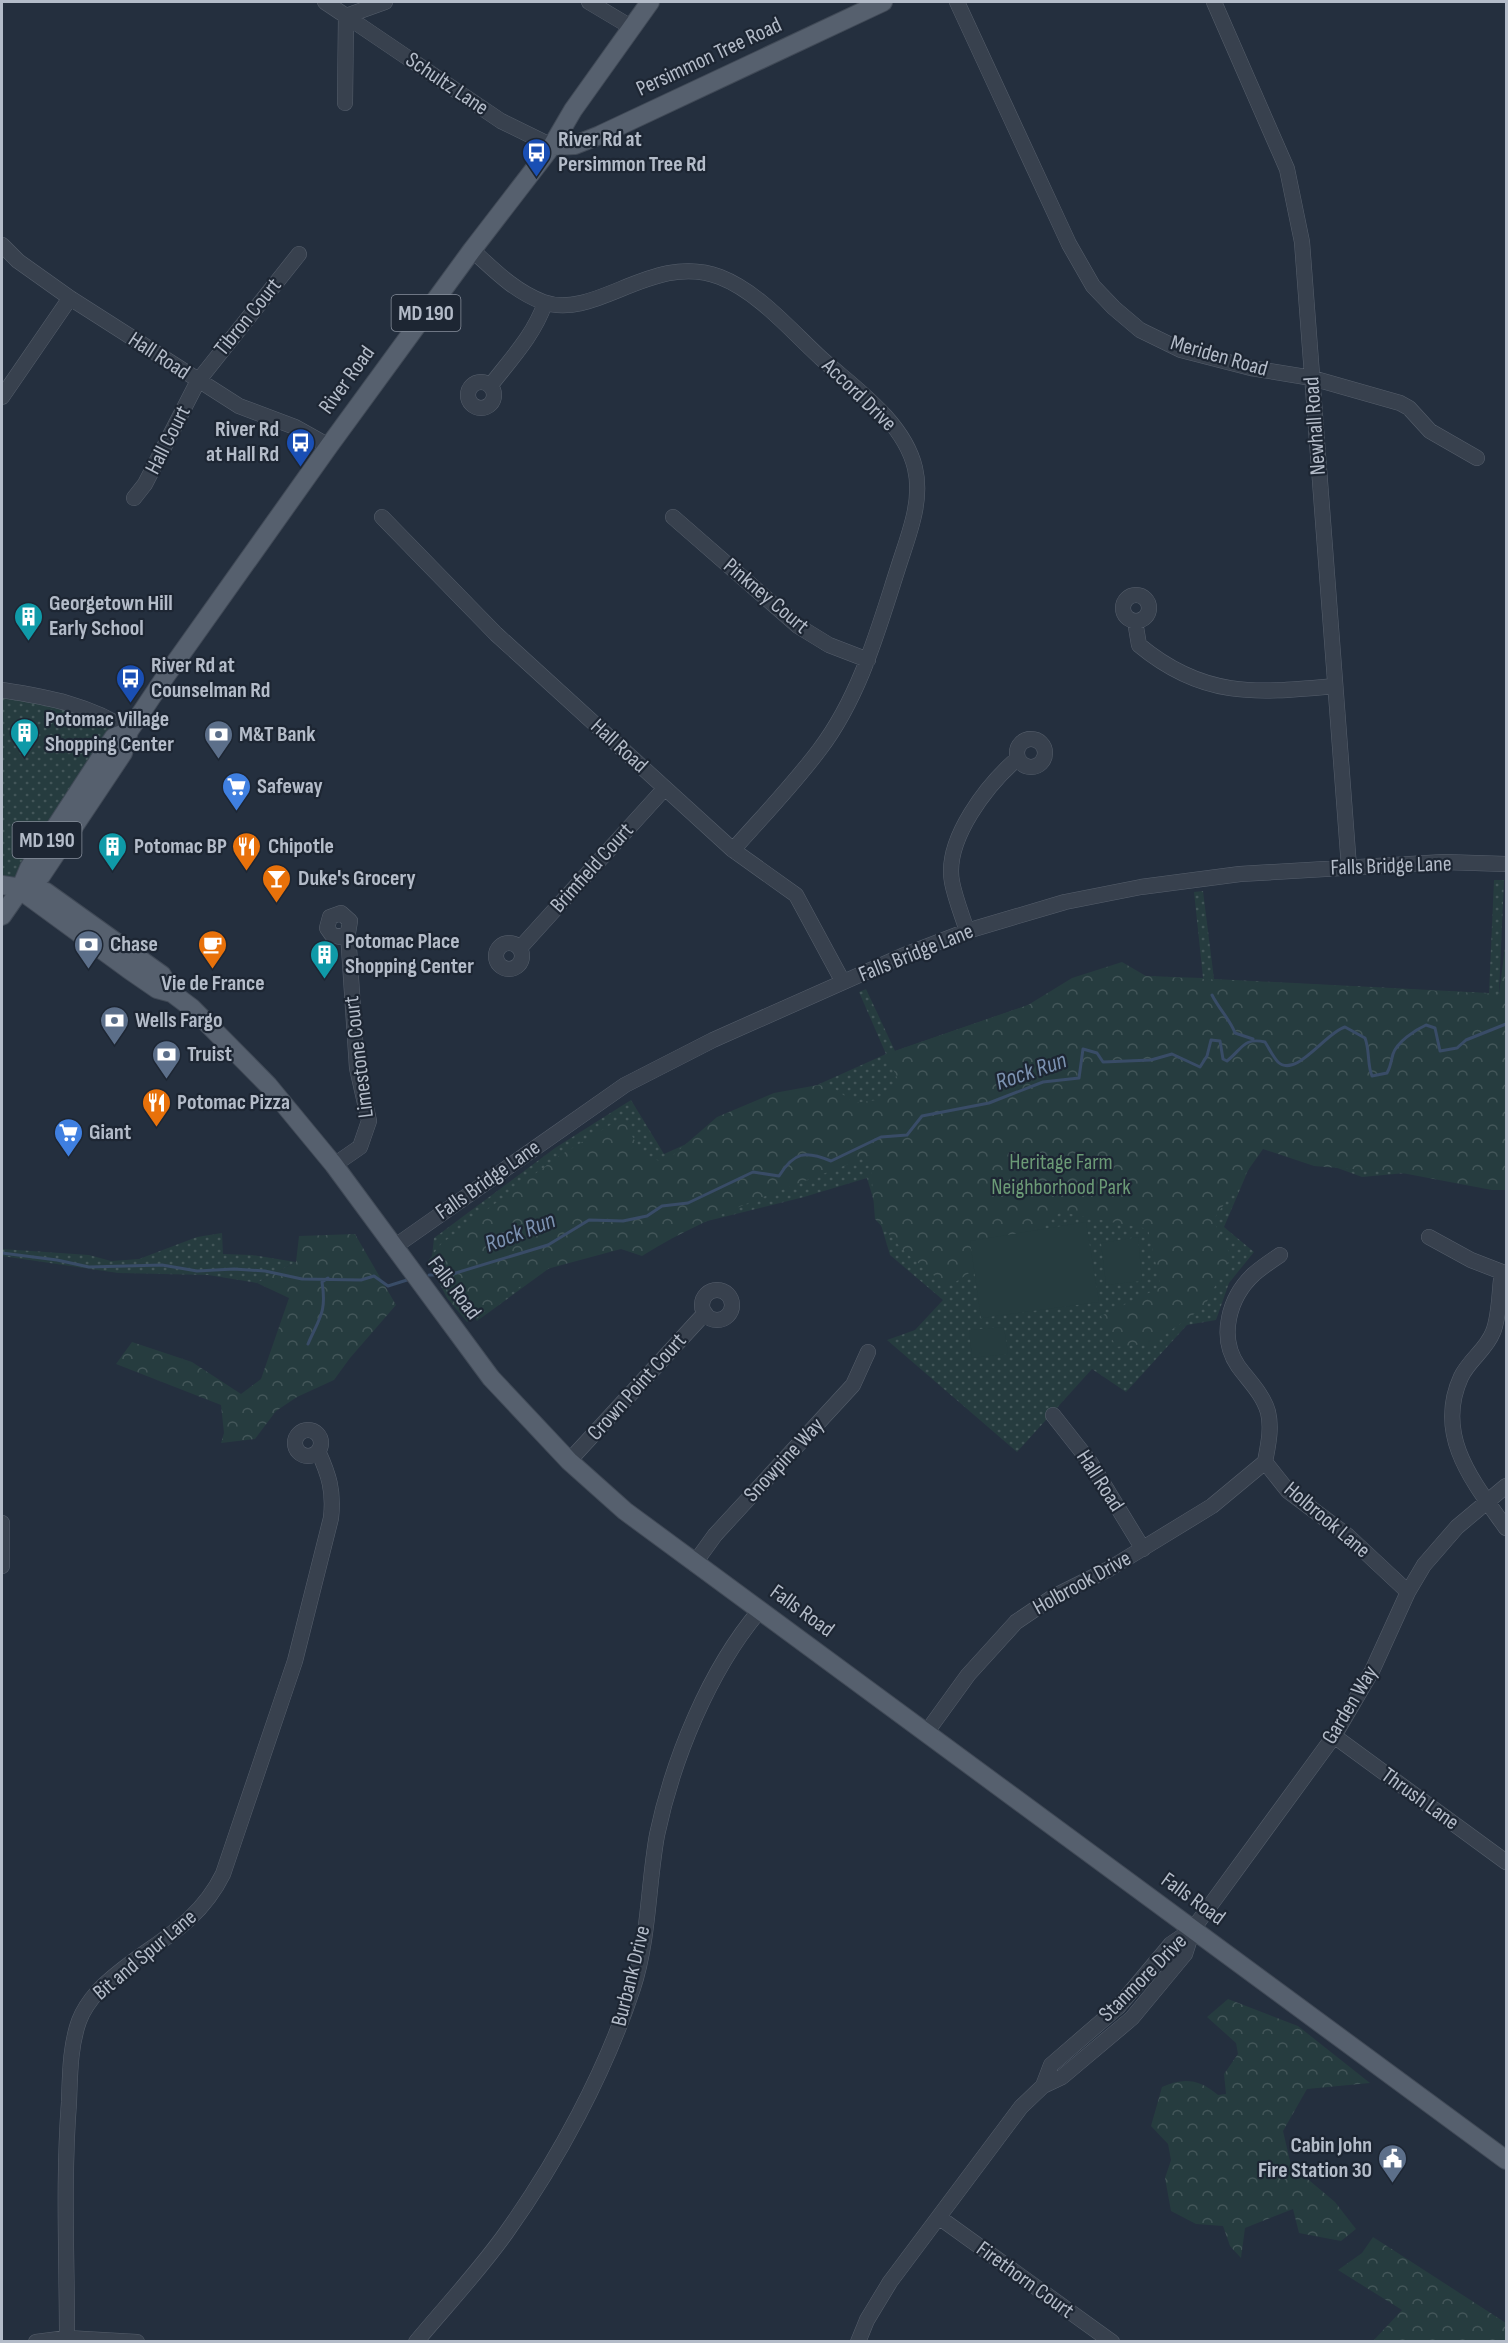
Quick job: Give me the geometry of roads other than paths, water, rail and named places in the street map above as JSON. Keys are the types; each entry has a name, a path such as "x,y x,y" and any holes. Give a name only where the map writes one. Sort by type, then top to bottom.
{"main road":[{"name":"River Road","path":"2,916 20,890 41,876 123,753 129,731 329,446 472,250 552,146 650,2"},
{"name":"Persimmon Tree Road","path":"552,146 575,145 600,135 883,2"},
{"name":"Falls Road","path":"2,885 20,890 157,989 172,993 192,1008 268,1085 334,1165 491,1378 528,1421 625,1511 1506,2160"}],"street":[{"name":"Schultz Lane","path":"325,2 501,121 552,146"},
{"path":"345,103 346,16 385,2"},
{"path":"589,2 631,27"},
{"name":"Meriden Road","path":"957,2 1069,244 1094,286 1140,330 1181,350 1251,368 1312,378 1400,403 1409,408 1430,431 1477,458"},
{"name":"Newhall Road","path":"1214,2 1287,169 1302,242 1349,867"},
{"name":"Hall Road","path":"2,245 18,261 70,298 198,381 247,411 295,428 329,446"},
{"name":"Accord Drive","path":"472,250 513,287 545,303 565,305 583,302 666,272 694,271 719,277 759,302 871,403 902,437 915,467 918,491 913,522 868,660 847,706 821,748 733,850"},
{"name":"Tibron Court","path":"198,381 299,254"},
{"path":"2,397 70,298"},
{"path":"490,386 528,338 538,322 545,303"},
{"name":"Hall Court","path":"134,498 145,484 198,381"},
{"name":"Hall Road","path":"382,517 496,634 733,850 796,895 843,982"},
{"name":"Pinkney Court","path":"673,517 798,626 829,645 868,660"},
{"path":"1135,621 1139,645 1164,665 1192,677 1247,692 1335,686"},
{"path":"2,690 71,703 108,716 129,731"},
{"path":"967,931 952,880 952,861 956,844 963,827 999,774 1018,758"},
{"name":"Brimfield Court","path":"520,948 665,788"},
{"name":"Falls Bridge Lane","path":"394,1247 625,1085 713,1040 843,982 967,931 1065,902 1141,887 1240,874 1444,862 1506,864"},
{"name":"Limestone Court","path":"334,1165 360,1147 369,1121 357,1068 348,933"},
{"path":"1429,1237 1471,1260 1502,1272 1494,1330 1482,1353 1460,1379 1452,1411 1454,1436 1462,1465 1506,1528"},
{"name":"Holbrook Lane","path":"1280,1255 1253,1275 1243,1287 1230,1309 1227,1325 1228,1341 1233,1357 1259,1392 1268,1412 1269,1439 1265,1462 1288,1491 1348,1536 1408,1592"},
{"name":"Crown Point Court","path":"569,1461 705,1312"},
{"name":"Snowpine Way","path":"694,1564 715,1535 853,1385 868,1352"},
{"name":"Hall Road","path":"1053,1415 1090,1462 1143,1549"},
{"name":"Bit and Spur Lane","path":"67,2338 65,2160 72,2052 79,2020 99,1991 120,1972 188,1923 212,1897 223,1874 295,1660 331,1518 334,1496 332,1480 318,1451"},
{"name":"Holbrook Drive","path":"926,1733 968,1675 1016,1622 1053,1597 1143,1549 1212,1506 1265,1462"},
{"name":"Garden Way","path":"1193,1929 1335,1736 1372,1671 1408,1592 1439,1545 1506,1486"},
{"path":"2,1524 2,1566"},
{"name":"Burbank Drive","path":"416,2342 506,2234 543,2176 614,2042 634,1984 658,1835 677,1762 713,1683 745,1629 760,1610"},
{"name":"Thrush Lane","path":"1335,1736 1506,1862"},
{"name":"Stanmore Drive","path":"858,2342 867,2320 890,2282 1021,2107 1043,2086 1062,2077 1132,2018 1185,1954 1193,1929"},
{"name":"Firethorn Court","path":"940,2217 1112,2342"},
{"path":"36,2342 67,2338 137,2342"}],"waterway":[{"path":"1212,995 1235,1033 1253,1039"},
{"name":"Rock Run","path":"429,1275 449,1275 548,1245 589,1220 623,1221 647,1216 662,1206 688,1203 753,1172 779,1176 790,1162 801,1155 814,1155 831,1161 881,1137 907,1135 922,1116 989,1103 1043,1082 1079,1078 1083,1049 1097,1053 1103,1062 1151,1060 1172,1054 1200,1067 1207,1056 1211,1040 1220,1041 1223,1059 1227,1061 1244,1045 1258,1041 1265,1042 1276,1060 1285,1066 1302,1060 1329,1037 1345,1027 1365,1038 1372,1076 1387,1073 1398,1045 1426,1025 1435,1028 1440,1051 1457,1048 1466,1040 1506,1024"},
{"name":"Rock Run","path":"2,1253 57,1260 89,1267 162,1265 197,1271 234,1269 265,1271 302,1279 361,1280 374,1276 388,1286 407,1280"},
{"path":"308,1344 323,1308 322,1282 328,1278"}],"place":[{"name":"River Rd at Persimmon Tree Rd","path":"537,178"},
{"name":"River Rd at Hall Rd","path":"300,468"},
{"name":"Georgetown Hill Early School","path":"28,642"},
{"name":"River Rd at Counselman Rd","path":"130,704"},
{"name":"Potomac Village Shopping Center","path":"24,758"},
{"name":"M&T Bank","path":"218,760"},
{"name":"Safeway","path":"236,812"},
{"name":"Potomac BP","path":"113,872"},
{"name":"Chipotle","path":"247,872"},
{"name":"Duke's Grocery","path":"277,904"},
{"name":"Chase","path":"89,970"},
{"name":"Vie de France","path":"213,970"},
{"name":"Potomac Place Shopping Center","path":"324,980"},
{"name":"Wells Fargo","path":"114,1046"},
{"name":"Truist","path":"166,1080"},
{"name":"Potomac Pizza","path":"156,1128"},
{"name":"Giant","path":"68,1158"},
{"name":"Cabin John Fire Station 30","path":"1393,2184"}],"park label":[{"name":"Heritage Farm Neighborhood Park","path":"1061,1174"}]}
